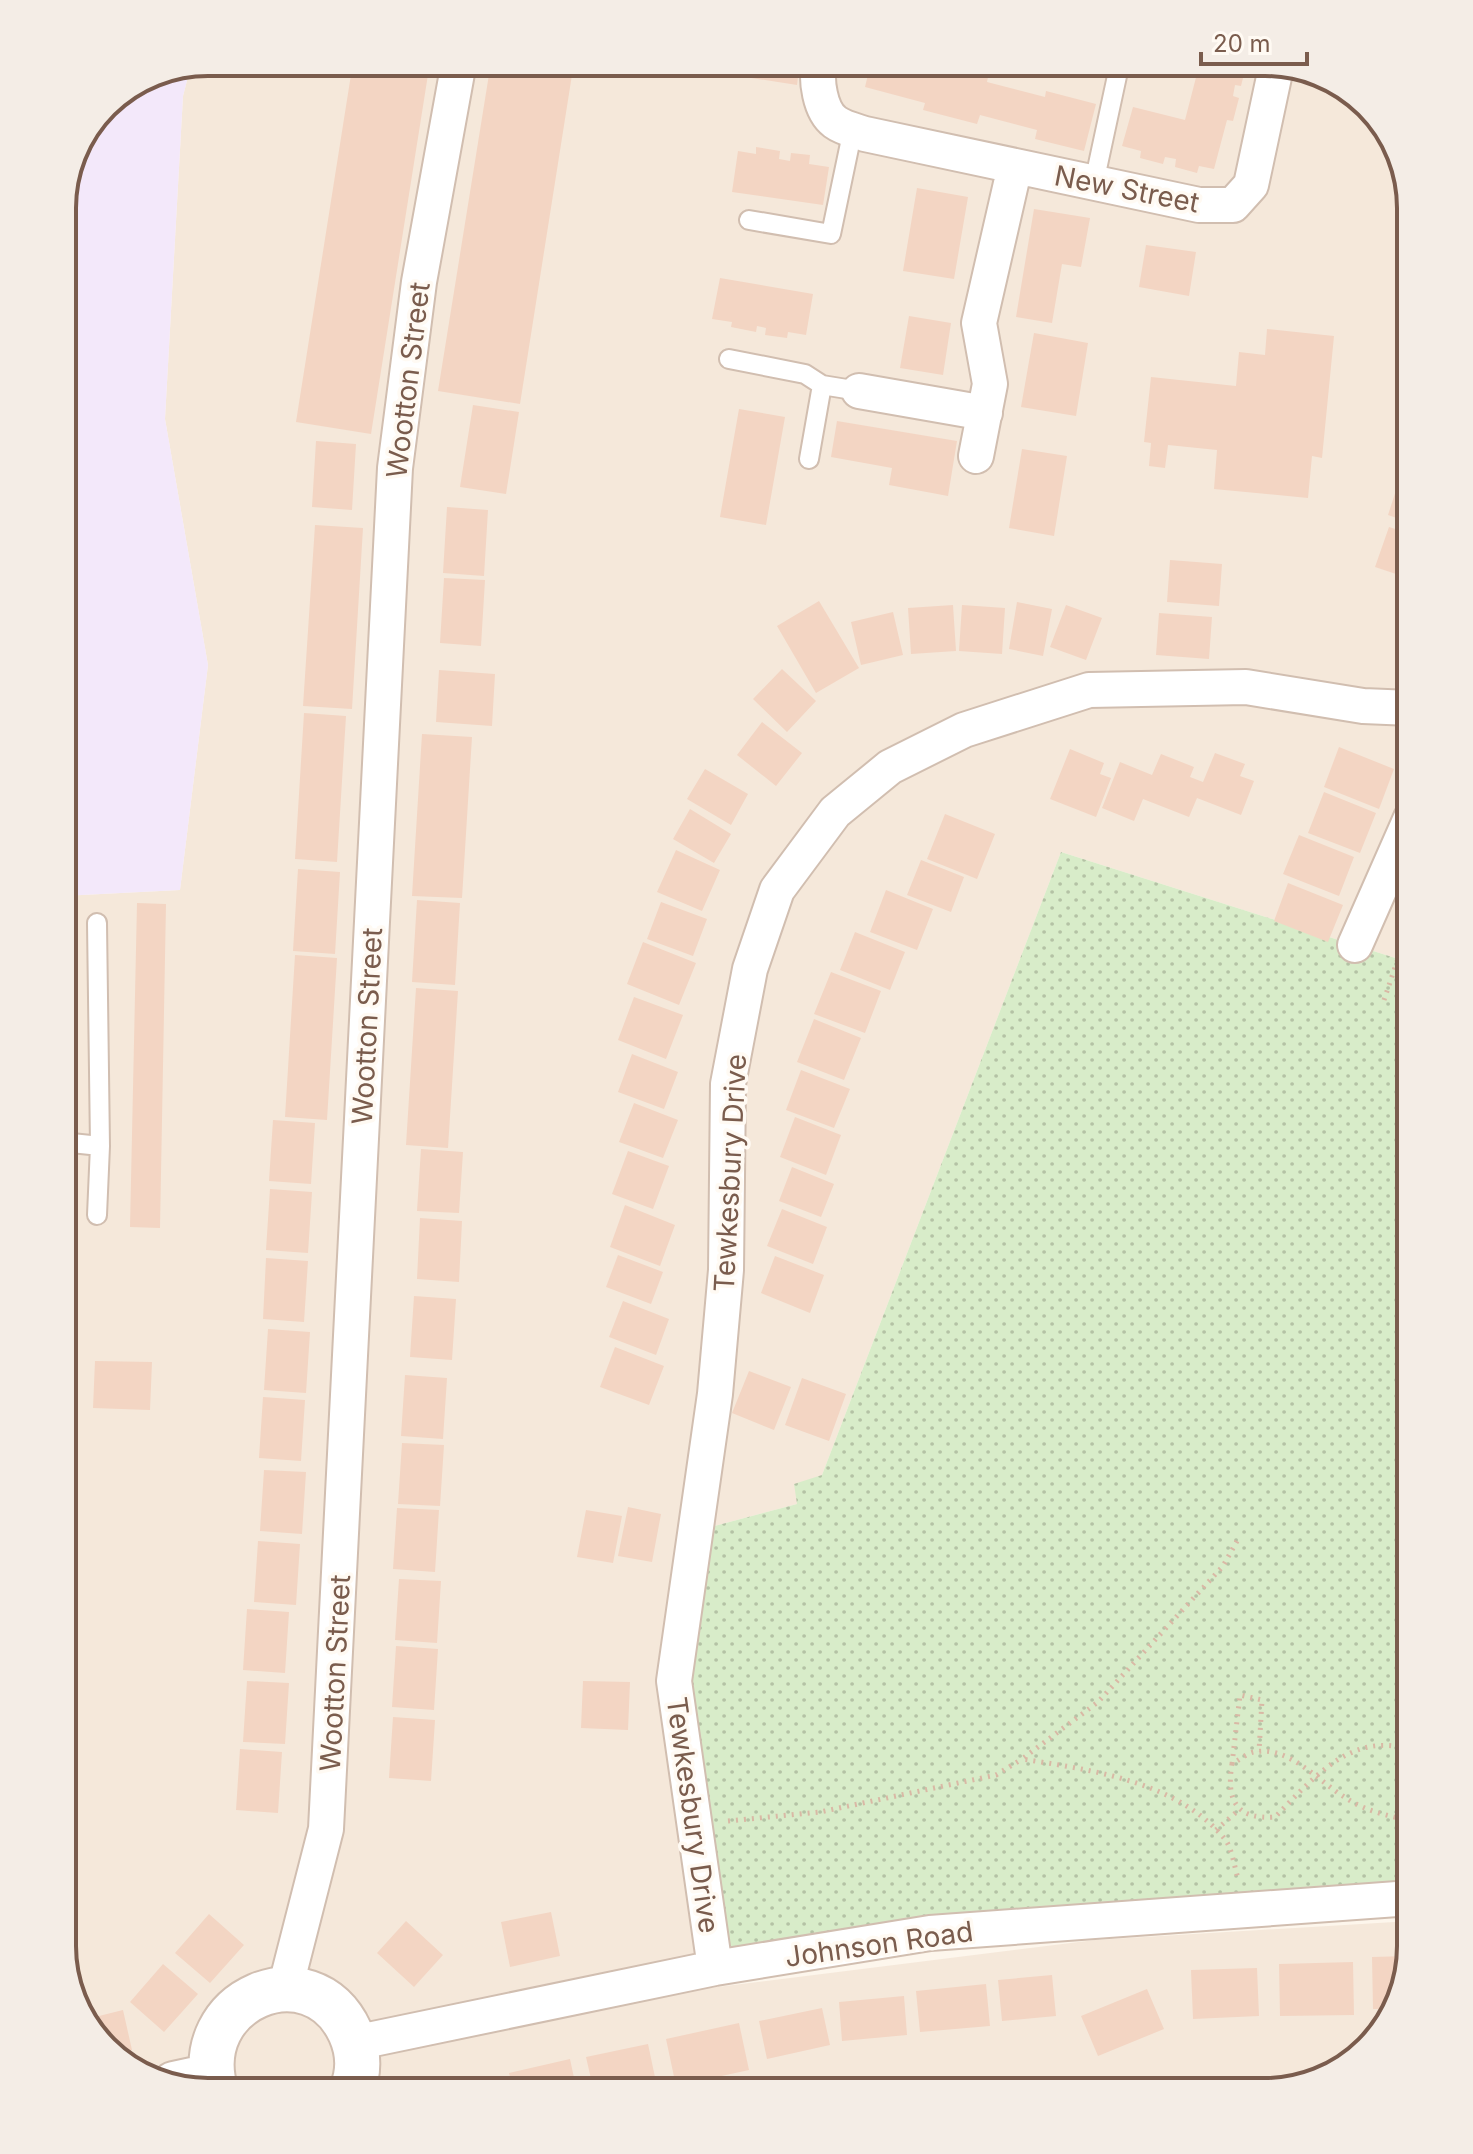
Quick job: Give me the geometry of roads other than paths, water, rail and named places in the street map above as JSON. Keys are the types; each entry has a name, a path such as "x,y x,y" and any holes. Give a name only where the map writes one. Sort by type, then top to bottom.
{"street":[{"name":"Wootton Street","path":"285,1989 326,1829 395,468 419,282 456,76"},
{"path":"818,76 822,102 834,122 853,129"},
{"name":"New Street","path":"853,129 1199,205 1233,205 1251,185 1274,76"},
{"path":"976,456 990,384 979,323 1015,166"},
{"path":"859,391 985,413"},
{"name":"Tewkesbury Drive","path":"715,1968 674,1681 715,1394 726,1270 728,1084 750,969 777,890 835,812 890,767 964,730 1089,690 1246,687 1363,706 1397,707"},
{"path":"1355,945 1397,850"},
{"name":"Johnson Road","path":"354,2043 715,1968 930,1933 1397,1899"},
{"path":"203,2078 216,2034 228,2015 244,2001 264,1992 285,1989 308,1994 328,2005 345,2021 358,2063 354,2078"}],"lane":[{"path":"1094,183 1117,76"},
{"path":"749,220 831,234 853,129"},
{"path":"729,359 805,374 822,385 859,391"},
{"path":"809,459 822,385"},
{"path":"97,923 100,1146 97,1215"},
{"path":"76,1143 100,1146"}]}
